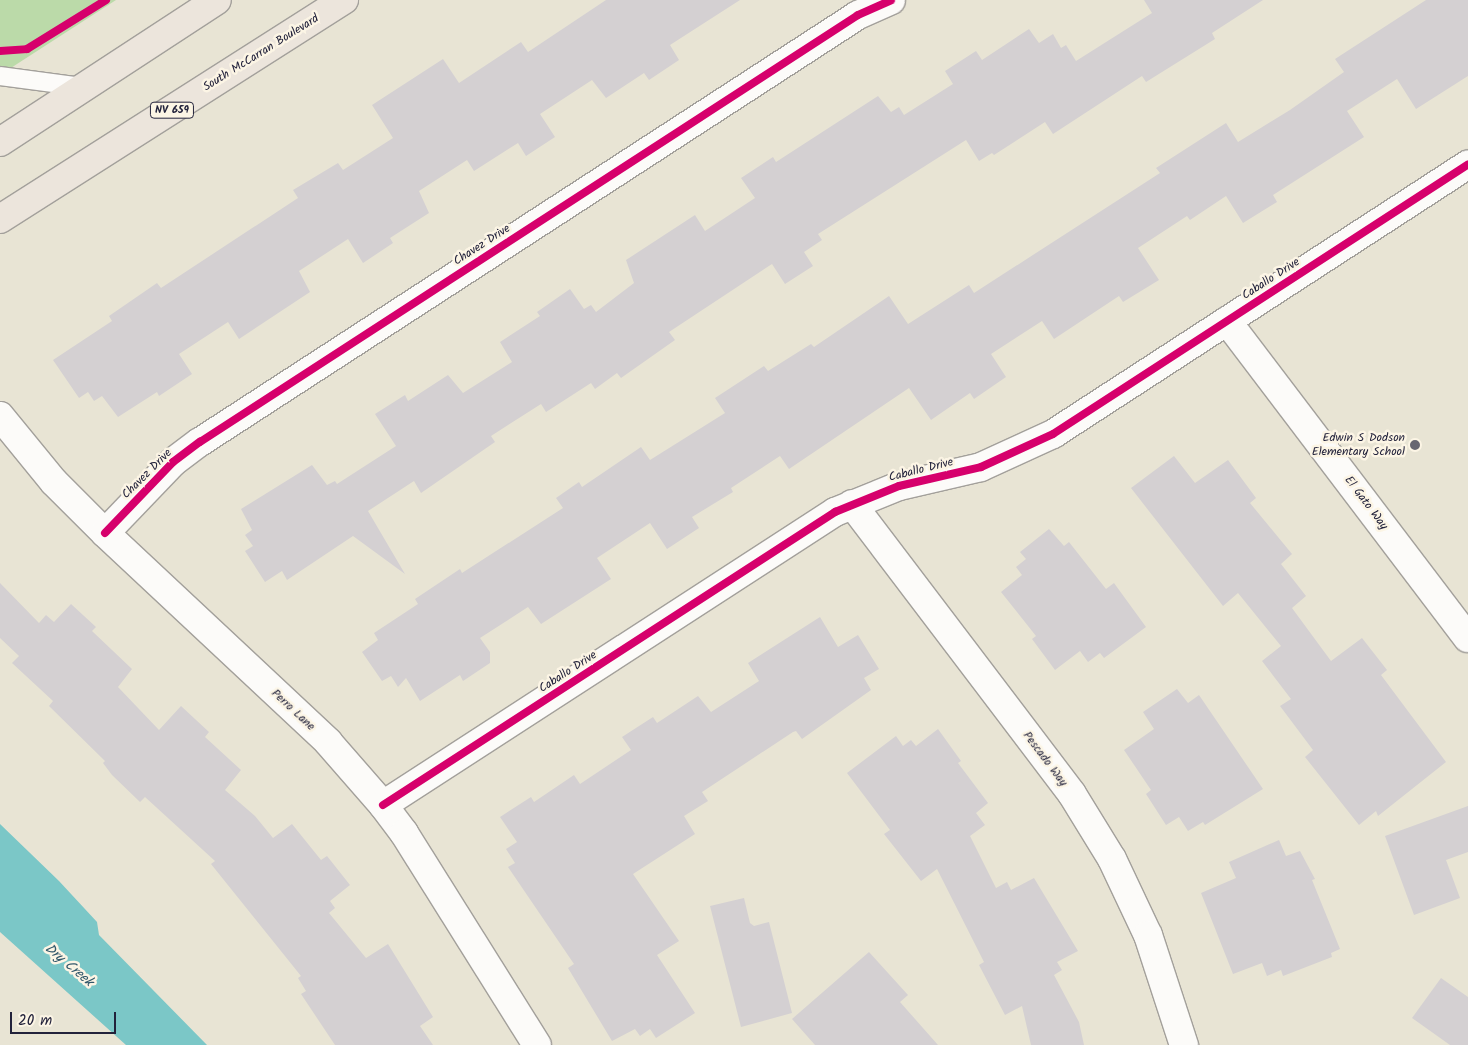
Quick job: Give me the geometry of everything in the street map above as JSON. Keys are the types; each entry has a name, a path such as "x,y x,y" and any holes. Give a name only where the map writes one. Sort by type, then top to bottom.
{"main road":[{"path":"0,142 217,0"},
{"name":"South McCarran Boulevard","path":"0,219 344,0"}],"street":[{"name":"Chavez Drive","path":"104,533 173,462 200,442 858,15 891,0"},
{"name":"Caballo Drive","path":"383,805 852,504 899,486 982,467 1053,434 1468,164"},
{"name":"El Gato Way","path":"1227,321 1468,638"},
{"name":"Perro Lane","path":"0,416 54,482 104,533 328,742 383,805 404,833 537,1045"},
{"name":"Pescado Way","path":"852,504 1072,794 1112,859 1148,935 1184,1045"}],"lane":[{"path":"0,76 82,87"}],"green space":[{"path":"0,0 116,0 0,75"}],"water":[{"name":"Dry Creek","path":"0,824 59,881 97,922 99,935 207,1045 126,1045 0,932"}],"building":[{"path":"606,0 740,0 670,45 679,60 649,80 644,73 606,98 592,80 540,114 555,137 526,156 518,143 474,171 467,160 419,191 429,213 390,238 393,243 363,263 348,239 299,271 310,292 239,339 228,322 179,354 192,374 159,396 157,392 118,417 102,396 94,401 88,392 79,398 53,360 112,321 109,316 157,283 161,288 298,198 293,190 338,163 343,170 393,138 372,105 443,59 459,83 521,42 528,52"},
{"path":"1144,0 1263,0 1212,33 1215,39 1146,82 1142,76 1053,134 1045,122 994,155 992,153 979,161 966,140 818,234 822,240 804,252 813,266 785,284 772,264 669,332 675,340 621,378 617,373 595,389 591,383 546,412 541,404 491,436 495,442 421,493 414,481 368,511 405,574 353,536 287,580 282,571 265,582 245,551 253,546 245,535 252,530 241,509 312,465 327,485 335,481 337,484 396,446 375,414 405,395 408,401 448,375 463,393 512,362 500,342 540,316 537,312 570,289 584,309 591,305 596,312 634,283 626,260 695,215 705,231 755,198 741,178 773,157 776,162 878,96 891,112 899,107 904,115 953,84 945,71 976,51 982,60 1029,29 1039,43 1053,34 1061,48 1066,45 1076,61 1152,13"},
{"path":"1426,0 1468,0 1468,76 1416,109 1397,79 1347,111 1364,137 1273,195 1277,202 1243,223 1226,196 1190,220 1187,216 1138,248 1159,280 1123,302 1119,296 1054,339 1042,321 991,354 1006,377 974,399 970,393 931,420 909,388 789,469 780,456 731,488 733,492 692,517 699,528 667,549 650,523 597,558 611,579 541,624 528,607 480,638 490,652 490,663 463,681 460,675 420,701 406,678 398,687 391,676 382,681 362,652 378,640 374,633 418,604 415,599 460,569 462,573 563,508 556,498 579,482 582,487 641,447 650,460 725,413 715,398 764,366 768,371 811,344 814,347 889,296 908,324 969,285 974,293 1160,173 1156,168 1226,123 1238,142 1290,110 1344,72 1335,59"},
{"path":"1174,456 1195,483 1228,460 1256,498 1250,503 1292,554 1281,564 1306,596 1292,608 1331,661 1362,638 1387,670 1381,675 1446,762 1378,816 1376,811 1359,825 1305,757 1313,750 1280,706 1291,699 1262,661 1281,646 1238,593 1223,606 1131,488"},
{"path":"1049,529 1064,546 1069,542 1106,589 1114,583 1146,627 1104,658 1100,653 1088,662 1080,651 1055,670 1032,639 1036,636 1001,592 1022,575 1016,567 1026,559 1020,552"},
{"path":"0,583 39,623 46,615 54,622 71,604 96,627 92,631 132,669 118,687 159,730 181,706 209,732 205,737 241,770 225,790 255,816 273,838 292,824 321,860 327,856 350,885 330,901 335,908 329,913 366,958 388,944 433,1017 420,1026 433,1045 335,1045 301,994 306,991 298,978 301,976 211,864 215,861 145,797 140,802 112,775 103,763 105,761 49,706 53,701 12,663 19,656 0,638"},
{"path":"820,617 838,647 858,635 879,669 864,678 871,690 802,739 796,731 793,732 702,792 708,801 684,816 695,834 633,874 679,941 657,955 695,1013 656,1038 650,1029 640,1036 635,1029 612,1041 568,968 574,964 508,867 515,863 506,849 517,842 500,817 531,797 534,802 574,775 580,784 631,750 622,737 653,717 657,723 698,696 711,712 759,681 748,663"},
{"path":"1177,689 1188,703 1199,695 1263,789 1205,825 1203,822 1188,831 1179,817 1166,825 1146,794 1151,790 1124,750 1154,729 1143,712"},
{"path":"938,729 961,761 958,763 988,803 976,813 985,825 970,836 996,888 1007,882 1011,890 1034,878 1078,951 1057,962 1062,970 1054,975 1079,1022 1084,1045 1031,1045 1022,1006 1005,1015 979,965 984,962 937,869 921,881 884,834 890,830 847,773 896,736 903,746 911,740 916,746"},
{"path":"1468,806 1468,852 1446,860 1460,898 1414,915 1385,836"},
{"path":"1279,840 1286,856 1300,851 1315,879 1312,880 1340,949 1331,953 1332,957 1283,976 1281,970 1267,976 1262,963 1233,974 1201,893 1236,878 1229,862"},
{"path":"744,898 750,923 754,926 769,922 792,1013 741,1027 710,906"},
{"path":"869,952 908,995 900,1002 938,1045 815,1045 792,1019"},
{"path":"1441,978 1468,997 1468,1045 1450,1045 1412,1018"}],"cycle path":[{"path":"0,51 27,49 106,0"},
{"path":"105,533 173,462 200,442 858,15 891,0"},
{"path":"383,805 835,512 899,486 981,467 1053,434 1468,165"}],"place":[{"name":"Edwin S Dodson Elementary School","path":"1415,445"}]}
